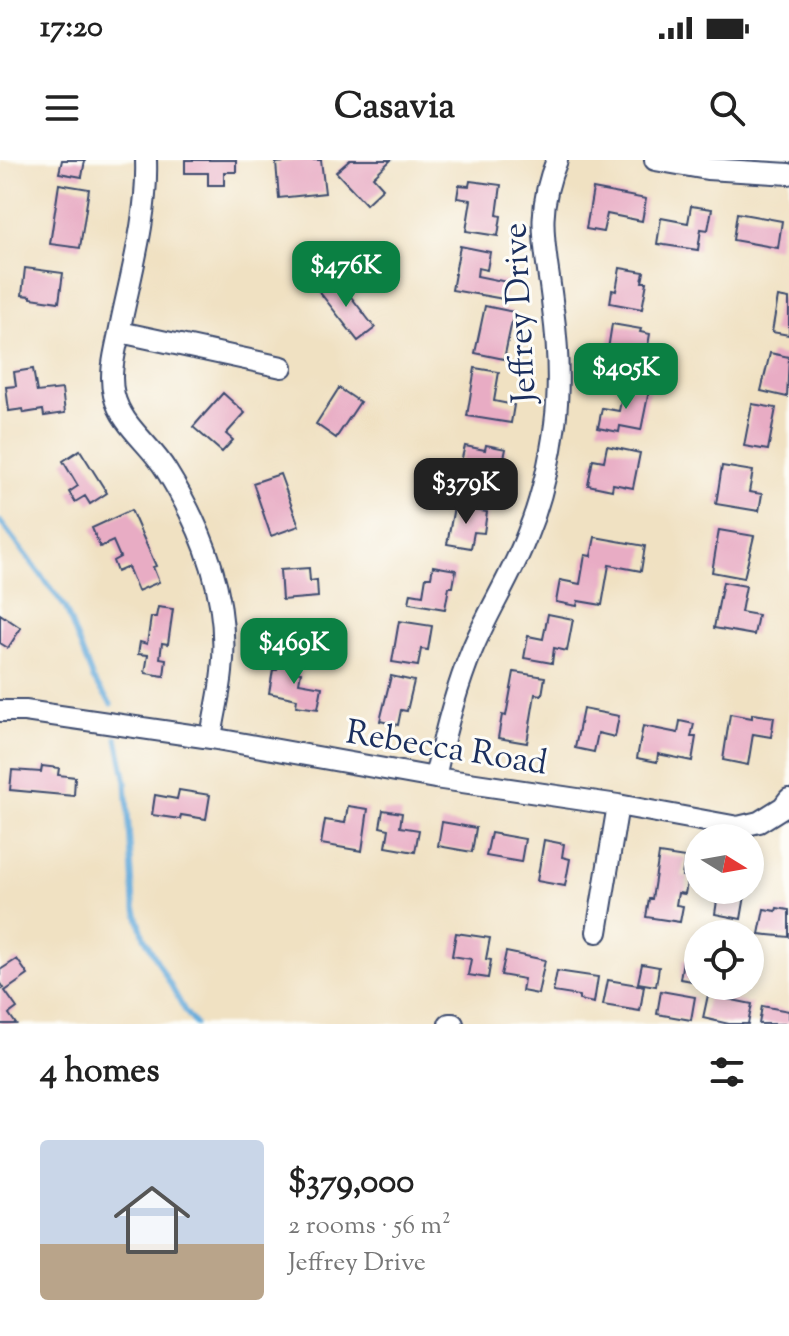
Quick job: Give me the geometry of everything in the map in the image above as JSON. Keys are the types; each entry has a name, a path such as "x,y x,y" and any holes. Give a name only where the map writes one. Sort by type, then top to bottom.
{"street":[{"path":"146,160 145,195 112,371 114,395 124,418 163,466 189,509 206,547 219,590 222,671 211,738"},
{"name":"Jeffrey Drive","path":"435,778 453,703 472,650 528,535 555,424 558,363 543,243 543,210 557,160"},
{"path":"655,160 707,169 789,174"},
{"path":"120,332 282,367"},
{"name":"Rebecca Road","path":"0,711 25,711 211,738 738,827 759,822 787,807"},
{"path":"597,932 618,805"}],"building":[{"path":"62,160 85,160 82,177 59,173"},
{"path":"185,160 236,160 236,172 224,172 224,185 208,185 208,173 185,173"},
{"path":"321,160 325,193 279,198 276,163"},
{"path":"350,160 391,160 373,177 383,188 366,204 336,172"},
{"path":"470,181 501,185 498,236 466,231 471,200 457,198 459,185 469,186"},
{"path":"59,184 89,189 80,248 50,244"},
{"path":"593,189 646,199 642,221 607,214 603,232 586,229"},
{"path":"691,206 712,209 708,230 701,229 698,250 657,244 661,218 688,223"},
{"path":"737,213 782,221 778,248 733,240"},
{"path":"460,246 490,252 487,270 478,268 477,276 507,282 504,299 452,290"},
{"path":"25,268 63,273 59,302 22,295"},
{"path":"620,268 644,272 642,282 647,282 642,309 610,303 612,290 616,291"},
{"path":"335,276 375,328 358,341 318,290"},
{"path":"778,297 789,299 789,335 772,332"},
{"path":"485,306 514,312 504,359 475,353"},
{"path":"612,324 641,329 640,332 650,334 647,351 636,348 632,372 605,368"},
{"path":"770,353 789,357 787,397 761,391"},
{"path":"475,368 499,372 494,401 514,405 511,423 467,416"},
{"path":"33,369 37,392 62,389 65,413 44,416 43,410 24,413 23,409 9,411 6,387 16,386 14,372"},
{"path":"624,386 649,391 641,430 620,426 619,432 598,428 602,408 619,411"},
{"path":"339,388 360,402 336,438 316,424"},
{"path":"223,393 245,413 226,434 233,440 222,452 193,427"},
{"path":"752,404 776,408 768,450 744,446"},
{"path":"486,445 506,449 502,467 495,465 490,485 457,477 465,446 485,450"},
{"path":"607,446 640,453 633,488 613,484 612,490 588,485 593,459 604,461"},
{"path":"80,450 107,493 90,504 85,496 75,502 69,492 78,486 63,461"},
{"path":"722,466 753,471 749,492 762,494 759,511 716,504"},
{"path":"280,474 299,526 271,536 253,483"},
{"path":"454,507 487,512 484,533 474,532 471,548 447,544"},
{"path":"131,510 156,566 153,567 159,582 138,591 128,567 117,572 113,561 120,557 113,541 100,547 92,528"},
{"path":"719,530 754,536 744,578 712,572"},
{"path":"595,537 645,546 641,571 609,565 602,605 578,601 577,606 556,602 560,580 580,584 585,555 591,556"},
{"path":"433,566 456,570 445,609 409,603 411,593 423,595 426,577 431,577"},
{"path":"309,568 310,581 317,580 318,597 282,600 280,570"},
{"path":"723,582 746,586 741,612 758,615 754,635 714,628"},
{"path":"158,607 173,609 168,644 162,643 160,658 166,659 164,676 145,673 148,655 138,654 140,642 147,644 151,617 156,617"},
{"path":"0,614 21,628 8,648 0,643"},
{"path":"548,614 573,619 567,651 554,648 552,663 524,658 528,636 543,639"},
{"path":"399,621 432,626 428,650 421,649 418,666 392,662"},
{"path":"279,658 296,661 294,671 301,672 299,683 322,687 318,709 296,706 297,699 269,693 273,670 277,670"},
{"path":"514,672 545,677 542,695 535,694 527,743 498,738 502,715 506,716"},
{"path":"391,676 414,681 407,711 401,710 398,725 380,721"},
{"path":"583,709 619,716 615,737 598,733 594,752 575,748"},
{"path":"730,714 752,718 752,714 774,717 771,737 753,734 748,765 723,760"},
{"path":"680,721 694,724 691,737 696,737 692,761 658,754 657,762 637,758 643,726 678,733"},
{"path":"42,766 59,768 58,775 75,777 74,796 10,790 12,770 41,772"},
{"path":"179,790 210,795 206,819 152,815 155,795 177,799"},
{"path":"348,806 368,809 362,851 321,844 325,820 345,823"},
{"path":"383,810 402,813 400,827 419,830 415,852 386,847 389,829 380,827"},
{"path":"442,822 476,828 472,852 438,846"},
{"path":"491,833 525,839 521,862 486,856"},
{"path":"544,840 564,844 562,857 570,859 565,886 537,881"},
{"path":"659,854 684,858 684,894 678,893 676,905 683,906 680,922 646,917 649,899 652,899"},
{"path":"716,904 744,904 741,919 715,914"},
{"path":"777,908 789,910 789,937 764,934 764,909 776,911"},
{"path":"456,933 490,938 486,959 491,960 488,978 468,975 471,959 452,956"},
{"path":"506,952 545,960 538,994 522,991 524,979 501,975"},
{"path":"17,959 28,975 5,991 17,1008 9,1014 16,1024 0,1024 0,990 4,988 0,982 0,970"},
{"path":"683,960 684,960 684,980 680,979"},
{"path":"642,964 659,967 656,986 638,983"},
{"path":"557,971 598,977 594,1003 579,1000 579,996 553,992"},
{"path":"608,980 644,986 640,1011 603,1005"},
{"path":"661,991 684,995 684,1000 694,1000 691,1020 657,1014"},
{"path":"707,1000 752,1004 748,1024 729,1024 703,1018"},
{"path":"762,1006 789,1011 789,1024 759,1024"}],"waterway":[{"path":"0,521 65,607 93,679 111,704"},
{"path":"117,738 126,782 134,904 144,937 195,1024"}]}
